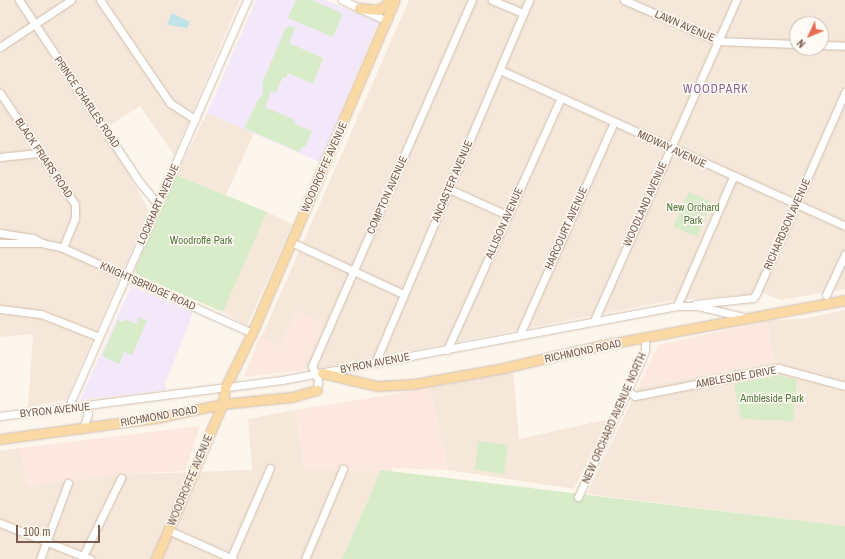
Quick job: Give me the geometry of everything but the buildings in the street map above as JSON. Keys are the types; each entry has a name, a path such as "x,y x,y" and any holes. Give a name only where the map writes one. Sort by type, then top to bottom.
{"main road":[{"path":"359,8 379,10 392,0"},
{"name":"WOODROFFE AVENUE","path":"156,559 395,0"},
{"name":"RICHMOND ROAD","path":"319,373 390,387 452,378 645,338 845,300"},
{"name":"RICHMOND ROAD","path":"0,439 83,429 169,416 223,403 292,397 317,390"}],"street":[{"name":"PRINCE CHARLES ROAD","path":"19,0 141,184 157,203"},
{"path":"0,48 71,0"},
{"path":"100,0 170,103 195,119"},
{"name":"LOCKHART AVENUE","path":"68,408 247,0"},
{"path":"342,0 387,21"},
{"name":"COMPTON AVENUE","path":"317,390 319,373 312,366 353,269 472,0"},
{"path":"492,0 523,13"},
{"name":"ANCASTER AVENUE","path":"375,363 529,0"},
{"name":"LAWN AVENUE","path":"624,0 718,41 789,44"},
{"name":"WOODLAND AVENUE","path":"594,321 736,0"},
{"path":"829,45 845,46"},
{"name":"MIDWAY AVENUE","path":"500,70 733,177 845,226"},
{"name":"RICHARDSON AVENUE","path":"691,305 753,298 845,92"},
{"name":"BLACK FRIARS ROAD","path":"0,93 75,204 76,218 63,248"},
{"name":"ALLISON AVENUE","path":"447,350 561,97"},
{"name":"HARCOURT AVENUE","path":"520,334 614,122"},
{"path":"0,157 40,153"},
{"path":"677,306 733,177"},
{"path":"449,189 507,215"},
{"name":"KNIGHTSBRIDGE ROAD","path":"0,233 33,238 42,243"},
{"path":"291,242 353,269 403,294"},
{"name":"KNIGHTSBRIDGE ROAD","path":"0,243 42,243 63,248 252,333"},
{"path":"826,296 845,254"},
{"name":"BYRON AVENUE","path":"0,416 230,388 447,350 520,334 677,306 691,305 747,318"},
{"path":"0,309 41,314 99,337"},
{"name":"NEW ORCHARD AVENUE NORTH","path":"578,497 645,350 645,338"},
{"name":"AMBLESIDE DRIVE","path":"627,392 635,396 778,368 845,386"},
{"path":"83,429 88,414 85,406"},
{"path":"168,530 232,559 270,468"},
{"path":"305,559 343,469"},
{"path":"0,523 87,557 121,478"},
{"path":"40,559 68,483"}],"shaded area":[{"path":"0,0 240,0 174,155 140,106 101,131 124,165 149,211 66,400 28,407 33,334 0,337"},
{"path":"256,0 325,0 378,22 320,162 207,113"},
{"path":"409,0 845,0 845,289 781,300 763,293 668,301 326,367 244,377"},
{"path":"207,113 254,133 226,195 176,175"},
{"path":"267,212 292,224 247,326 223,312"},
{"path":"131,286 193,313 165,384 166,390 80,400"},
{"path":"845,310 845,526 587,494 638,387 774,362 767,321 808,318"},
{"path":"296,311 323,323 303,370 244,377 260,336 280,345"},
{"path":"767,321 774,362 638,387 658,345"},
{"path":"513,372 519,439 609,419 574,489 448,470 430,388"},
{"path":"430,388 448,470 392,468 392,471 305,470 295,410"},
{"path":"295,410 305,470 381,470 342,559 0,559 0,451 20,448 27,486 111,475 252,470 248,419"},
{"path":"200,426 185,471 111,475 26,486 20,448"}],"green space":[{"path":"296,0 312,0 343,14 333,37 288,18"},
{"path":"290,26 295,28 289,43 323,58 313,84 288,73 286,78 283,77 276,92 271,91 265,107 295,120 295,124 312,131 306,146 302,147 299,152 244,128 258,100 263,94 263,81 285,29"},
{"name":"Woodroffe Park","path":"176,175 267,212 223,312 136,274 135,269"},
{"name":"New Orchard Park","path":"689,192 712,202 697,237 673,227"},
{"path":"139,317 147,321 132,355 124,352 119,364 102,356 118,320 124,322 125,319 136,324"},
{"name":"Ambleside Park","path":"779,375 797,380 793,421 741,419 734,384"},
{"path":"478,441 508,445 504,474 475,470"},
{"path":"381,470 845,526 845,559 342,559"}],"water":[{"path":"172,13 190,22 187,28 167,25"}],"district":[{"name":"WOODPARK","path":"716,90"}]}
